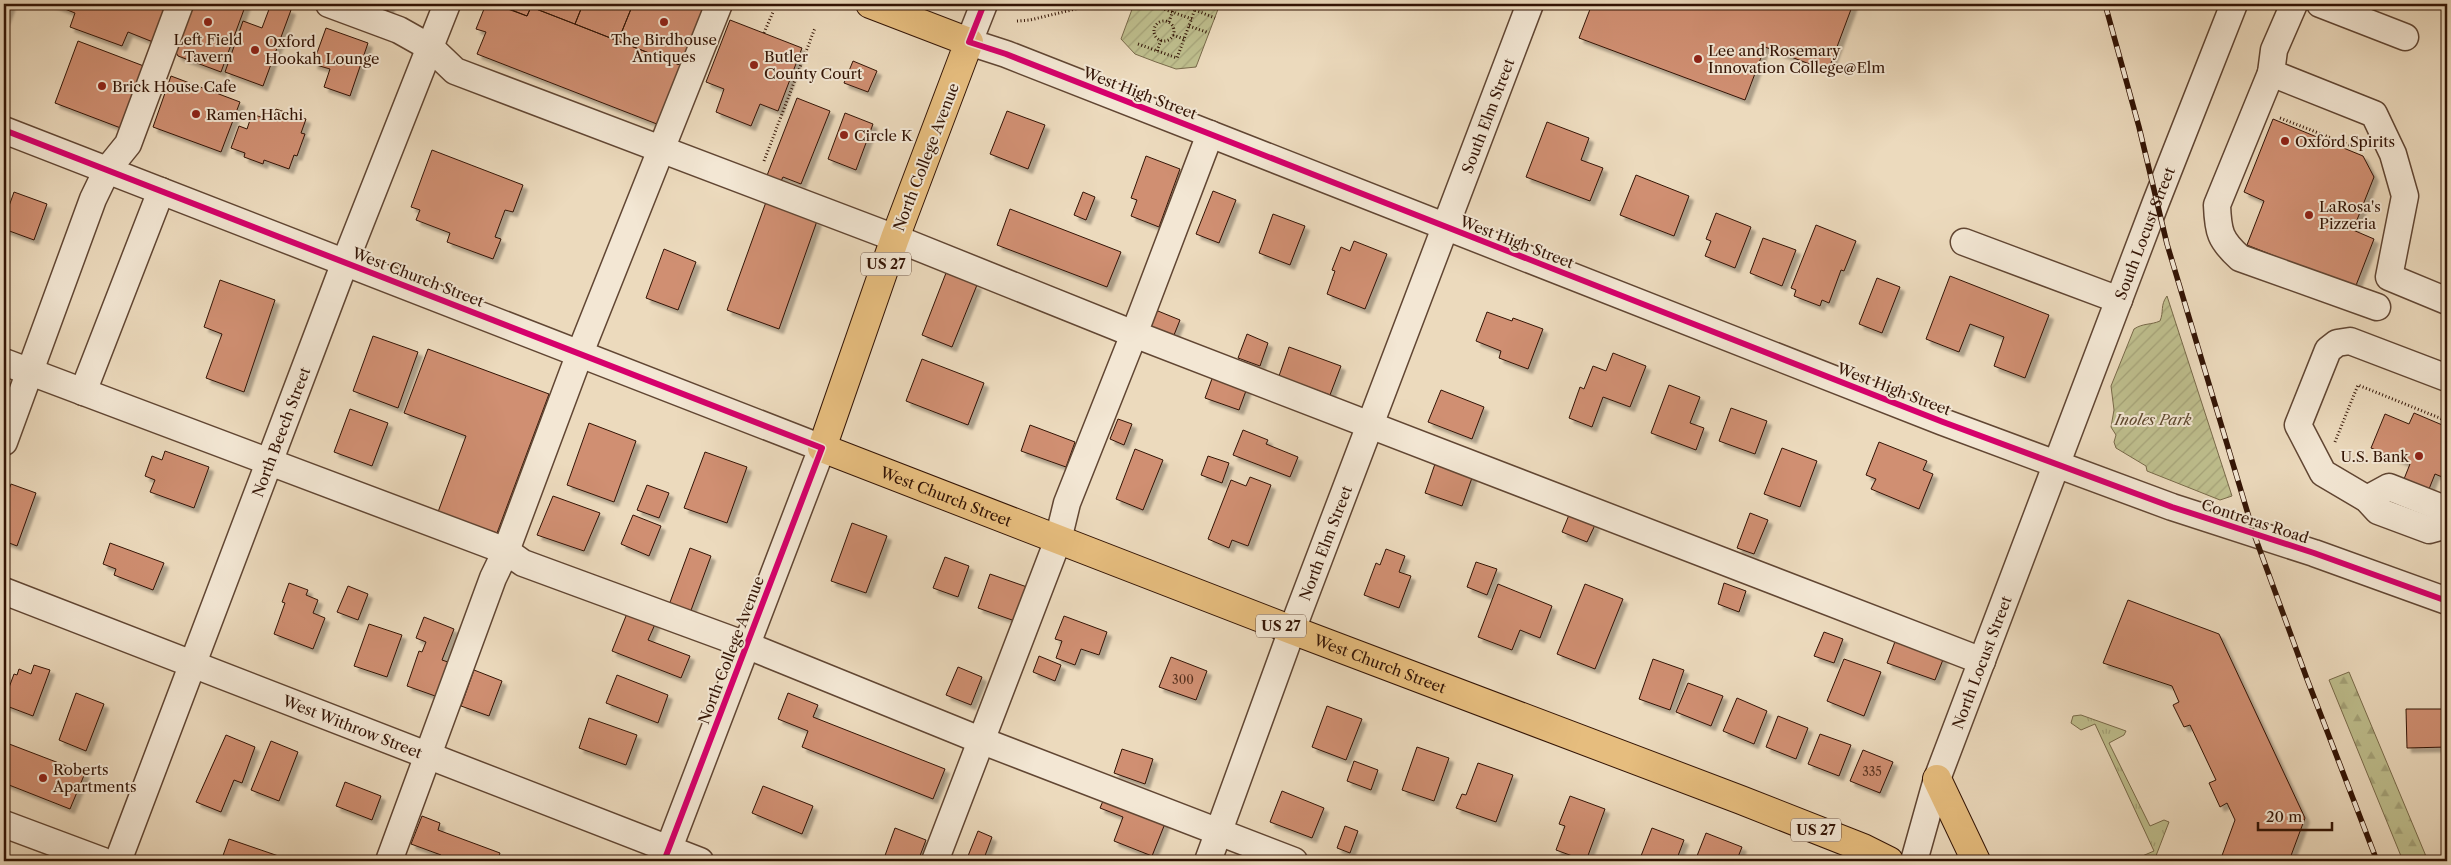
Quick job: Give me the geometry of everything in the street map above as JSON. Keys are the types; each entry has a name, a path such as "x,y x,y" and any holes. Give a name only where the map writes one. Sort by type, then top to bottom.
{"highway":[{"name":"West High Street","path":"870,4 969,42"},
{"name":"North College Avenue","path":"822,448 894,238 969,42"},
{"name":"West Church Street","path":"822,448 1292,630 1742,800 1863,848 1889,861"},
{"path":"1937,779 1976,861"}],"street":[{"path":"4,442 28,372 93,199 107,170 128,144 180,4"},
{"path":"329,4 399,30 431,48 456,71 894,238 1134,334 1982,661"},
{"name":"North Beech Street","path":"118,861 345,262 447,4"},
{"path":"389,861 493,578 506,551 580,354 719,4"},
{"path":"969,42 984,4"},
{"name":"South Elm Street","path":"1446,227 1530,4"},
{"name":"South Locust Street","path":"2055,464 2234,4"},
{"path":"2294,4 2274,50 2271,73 2217,205 2218,224 2225,245 2240,258 2377,307"},
{"path":"2320,4 2404,37"},
{"name":"West High Street","path":"969,42 1210,134 2055,464"},
{"path":"2271,73 2374,114 2393,154 2405,196 2389,277 2377,307 2350,341"},
{"name":"West Church Street","path":"4,130 822,448"},
{"path":"934,861 1058,540 1066,503 1134,334 1210,134"},
{"path":"83,392 161,191"},
{"name":"North Elm Street","path":"1208,861 1292,630 1446,227"},
{"path":"1964,242 2119,300"},
{"path":"2389,277 2447,301"},
{"path":"2447,378 2350,341 2337,343 2328,350 2298,425 2323,472 2367,498 2378,511 2429,530 2447,525"},
{"path":"4,362 506,551 523,563 746,645 980,740 1294,861"},
{"name":"North College Avenue","path":"666,855 822,448"},
{"name":"Contreras Road","path":"2055,464 2172,508 2314,553 2447,601"},
{"name":"North Locust Street","path":"1914,861 1937,779 2055,464"},
{"path":"2367,498 2389,487 2447,510"},
{"name":"West Withrow Street","path":"4,590 428,756 666,855 700,861"},
{"path":"4,824 103,861"}],"path":[{"path":"1017,21 1030,20 1096,4"},
{"path":"1169,22 1175,4"},
{"path":"1138,44 1177,58 1198,4"},
{"path":"1206,4 1218,8"},
{"path":"1158,7 1192,19"},
{"path":"1195,10 1215,18"},
{"path":"764,34 773,12"},
{"path":"1163,21 1169,22 1173,27 1173,35 1167,40 1161,40 1156,36 1155,26 1163,21"},
{"path":"1189,26 1209,33"},
{"path":"755,186 815,28"},
{"path":"1173,35 1184,39"},
{"path":"1157,51 1161,40"},
{"path":"2257,106 2272,115 2364,151 2366,155"},
{"path":"2323,472 2358,386 2447,421"}],"green space":[{"path":"1134,4 1220,4 1196,67 1176,69 1135,54 1121,39"},
{"name":"Inoles Park","path":"2167,296 2232,496 2220,500 2147,471 2146,466 2116,448 2114,442 2116,435 2111,427 2114,410 2111,386 2134,329 2160,321"},
{"path":"2349,672 2428,861 2403,861 2329,680"},
{"path":"2081,715 2126,731 2124,735 2109,743 2150,826 2164,820 2169,822 2154,861 2137,861 2140,857 2154,851 2095,724 2081,730 2071,723 2073,716"}],"building":[{"path":"4,4 11,4 5,20 4,19"},
{"path":"52,4 167,4 153,42 128,32 122,46 70,27 75,13"},
{"name":"Left Field Tavern","path":"184,4 246,4 221,72 178,56 170,41"},
{"name":"Oxford Hookah Lounge","path":"271,4 291,10 263,86 225,72 243,21 262,28"},
{"path":"366,4 391,4 387,12"},
{"path":"486,4 494,4 527,16 531,7 685,67 662,126 477,54 486,32 476,29"},
{"path":"497,4 521,4 531,7 527,16"},
{"path":"532,4 583,4 575,24 531,7"},
{"path":"583,4 633,4 618,41 575,24"},
{"name":"The Birdhouse Antiques","path":"633,4 709,4 685,67 618,41"},
{"name":"Lee and Rosemary Innovation College@Elm","path":"1592,4 1659,4 1671,8 1672,4 1853,4 1828,71 1765,47 1745,100 1579,38"},
{"name":"Butler County Court","path":"730,20 802,48 778,111 760,104 751,126 716,112 724,89 706,82"},
{"path":"326,28 368,43 350,96 324,87 330,69 313,64"},
{"name":"Brick House Cafe","path":"78,41 149,68 126,130 55,103"},
{"path":"853,61 877,71 868,92 844,83"},
{"name":"Ramen Hachi","path":"171,76 240,102 221,152 153,127"},
{"path":"797,98 830,111 801,184 783,177 780,183 766,178"},
{"path":"276,109 306,119 301,133 305,134 297,156 294,155 289,169 264,160 263,164 244,157 245,153 231,148 239,126 247,129 252,114 272,121"},
{"path":"1007,111 1045,125 1028,169 990,154"},
{"path":"845,113 873,124 856,170 828,159"},
{"name":"LaRosa's Pizzeria","path":"2273,119 2363,156 2374,177 2353,230 2374,239 2355,288 2247,245 2264,201 2244,192"},
{"path":"1547,122 1589,138 1581,160 1603,168 1590,201 1526,177"},
{"path":"432,150 523,185 513,212 505,210 495,237 501,239 493,259 447,242 450,233 416,220 420,210 411,207"},
{"path":"1146,156 1180,169 1159,227 1131,216 1137,200 1131,198"},
{"path":"1636,175 1689,196 1674,236 1620,215"},
{"path":"1213,191 1236,200 1219,243 1196,234"},
{"path":"14,192 47,204 34,240 4,229 4,220"},
{"path":"1083,192 1095,197 1086,220 1074,215"},
{"path":"766,202 817,221 779,329 727,310"},
{"path":"1010,209 1121,252 1107,287 997,245"},
{"path":"1716,213 1751,227 1735,268 1705,256 1711,241 1706,239"},
{"path":"1273,214 1305,226 1290,265 1259,253"},
{"path":"1816,225 1856,241 1844,271 1841,270 1829,303 1822,300 1820,306 1794,296 1796,290 1791,288"},
{"path":"1763,238 1796,250 1782,286 1750,273"},
{"path":"1354,241 1387,254 1365,309 1327,294 1335,271 1332,270 1341,247 1350,251"},
{"path":"664,249 696,262 678,310 646,298"},
{"path":"946,273 977,285 952,347 922,335"},
{"path":"1950,276 2049,315 2025,378 1994,366 2004,337 1970,324 1959,352 1926,339"},
{"path":"1877,278 1900,287 1882,333 1859,324"},
{"path":"220,280 275,300 244,392 206,378 222,334 204,327"},
{"path":"1153,309 1180,320 1172,340 1145,329"},
{"path":"1487,312 1512,321 1513,318 1543,329 1528,369 1499,358 1501,351 1476,341"},
{"path":"1247,334 1268,343 1260,366 1238,358"},
{"path":"373,336 418,352 398,408 353,391"},
{"path":"1289,347 1341,366 1330,395 1279,376"},
{"path":"428,349 549,394 497,533 438,512 466,436 404,413"},
{"path":"1613,353 1646,366 1630,407 1603,397 1592,427 1569,418 1580,387 1584,389 1593,366 1606,371"},
{"path":"922,359 984,383 968,425 906,401"},
{"path":"1213,376 1247,388 1239,410 1205,398"},
{"path":"1669,385 1700,397 1690,423 1704,428 1696,450 1651,433"},
{"path":"1441,390 1484,407 1472,439 1428,422"},
{"path":"1731,408 1767,421 1755,454 1719,441"},
{"path":"350,409 388,423 372,466 334,452"},
{"name":"U.S. Bank","path":"2414,413 2447,427 2447,479 2435,474 2419,514 2394,504 2410,464 2371,448 2385,414 2409,424"},
{"path":"1118,419 1132,424 1124,445 1110,439"},
{"path":"589,423 636,441 614,502 567,485"},
{"path":"1030,425 1075,442 1066,467 1021,451"},
{"path":"1243,430 1268,440 1266,444 1298,457 1290,477 1233,455"},
{"path":"1879,442 1927,461 1923,470 1933,474 1919,509 1871,489 1876,479 1866,475"},
{"path":"1782,448 1817,461 1800,507 1764,494"},
{"path":"1135,449 1163,460 1143,510 1116,499"},
{"path":"165,451 209,467 194,508 150,492 155,480 145,476 152,456 162,460"},
{"path":"705,452 747,467 727,523 684,508"},
{"path":"1208,456 1229,463 1222,483 1201,475"},
{"path":"1436,461 1473,475 1462,506 1425,493"},
{"path":"1250,477 1271,485 1248,546 1232,540 1229,548 1208,539 1231,480 1246,486"},
{"path":"11,484 36,493 17,546 4,541 4,503"},
{"path":"647,485 669,493 659,518 637,510"},
{"path":"553,496 600,513 584,551 537,535"},
{"path":"1750,513 1768,520 1754,554 1737,548"},
{"path":"633,515 661,526 649,556 621,544"},
{"path":"1569,515 1595,525 1587,542 1562,532"},
{"path":"852,523 887,536 866,593 831,581"},
{"path":"110,543 164,563 153,590 114,575 116,569 103,564"},
{"path":"690,548 711,556 690,613 669,605"},
{"path":"1386,549 1405,556 1399,572 1411,576 1399,608 1364,595 1376,563 1380,565"},
{"path":"945,557 969,566 958,597 933,588"},
{"path":"1476,562 1497,569 1487,595 1467,587"},
{"path":"990,574 1027,587 1015,621 978,608"},
{"path":"289,583 308,590 306,595 318,600 313,613 325,618 313,649 274,634 285,603 282,602"},
{"path":"1724,583 1746,591 1739,612 1718,604"},
{"path":"1498,584 1552,606 1540,638 1520,630 1512,650 1478,637"},
{"path":"1585,584 1623,599 1595,669 1557,654"},
{"path":"348,586 368,594 358,620 337,612"},
{"path":"2128,600 2219,634 2305,818 2289,861 2220,861 2235,820 2227,803 2220,807 2209,783 2216,780 2190,725 2184,727 2173,705 2179,702 2172,686 2103,663"},
{"path":"628,611 656,622 648,640 690,656 681,678 612,651"},
{"path":"1064,616 1107,632 1099,655 1081,649 1075,665 1056,658 1062,641 1055,639"},
{"path":"424,617 454,629 442,660 451,663 438,697 407,686 419,651 422,652 426,642 416,638"},
{"path":"369,624 402,635 387,677 354,666"},
{"path":"1824,632 1843,639 1834,663 1814,656"},
{"path":"1896,639 1944,657 1935,680 1887,663"},
{"path":"1039,656 1061,665 1055,681 1033,672"},
{"path":"1171,657 1207,671 1196,700 1159,687"},
{"path":"1653,659 1684,670 1670,710 1639,699"},
{"path":"1844,659 1881,672 1864,716 1827,701"},
{"path":"34,665 50,670 33,716 4,705 4,701 14,674 17,675 19,669 31,674"},
{"path":"958,667 982,677 971,705 946,695"},
{"path":"474,670 502,681 489,716 461,706"},
{"path":"617,675 668,695 658,723 606,703"},
{"path":"1688,683 1723,696 1711,726 1676,712"},
{"path":"76,693 104,704 86,751 59,740"},
{"path":"788,693 818,705 813,717 945,769 933,799 802,747 808,731 778,719"},
{"path":"1737,698 1767,711 1754,744 1723,731"},
{"path":"1327,706 1362,719 1346,760 1312,747"},
{"path":"2406,709 2447,709 2447,747 2407,748"},
{"path":"1778,716 1808,728 1796,759 1766,747"},
{"path":"589,718 637,735 626,765 579,748"},
{"path":"1820,734 1851,745 1839,776 1808,764"},
{"path":"226,735 255,747 242,783 234,780 221,812 196,802"},
{"path":"271,741 298,752 279,801 251,790"},
{"name":"Roberts Apartments","path":"4,742 85,773 70,809 4,783"},
{"path":"1417,747 1449,758 1434,801 1402,790"},
{"path":"1122,749 1153,759 1145,784 1114,773"},
{"path":"1863,750 1893,762 1880,793 1850,781"},
{"path":"1354,761 1378,770 1371,790 1347,781"},
{"path":"1478,763 1513,775 1496,822 1456,808 1462,794 1466,795"},
{"path":"345,782 381,796 372,820 336,806"},
{"path":"763,786 813,806 802,834 752,813"},
{"path":"1282,791 1324,808 1312,838 1270,822"},
{"path":"1106,794 1166,821 1152,856 1114,841 1123,817 1100,808"},
{"path":"1570,796 1605,809 1586,861 1556,850 1565,826 1559,824"},
{"path":"422,816 440,823 438,830 500,853 497,861 444,861 439,859 441,855 411,844"},
{"path":"1345,826 1358,831 1350,853 1337,848"},
{"path":"895,828 926,840 918,861 883,861"},
{"path":"1652,828 1684,840 1676,861 1639,861"},
{"path":"978,831 992,837 983,861 966,861"},
{"path":"1706,833 1742,847 1738,857 1743,859 1742,861 1695,861"},
{"path":"229,839 293,861 221,861"}],"railway":[{"path":"2105,4 2139,127 2167,244 2254,534 2377,861"}],"cycle path":[{"path":"984,4 969,42 1006,54 1943,422 2172,507 2314,553 2447,601"},
{"path":"4,130 822,448 664,861"}],"place":[{"name":"Left Field Tavern","path":"208,22"},
{"name":"The Birdhouse Antiques","path":"664,22"},
{"name":"Oxford Hookah Lounge","path":"255,50"},
{"name":"Lee and Rosemary Innovation College@Elm","path":"1698,59"},
{"name":"Butler County Court","path":"754,65"},
{"name":"Brick House Cafe","path":"102,86"},
{"name":"Ramen Hachi","path":"196,114"},
{"name":"Circle K","path":"844,135"},
{"name":"Oxford Spirits","path":"2285,141"},
{"name":"LaRosa's Pizzeria","path":"2309,215"},
{"name":"U.S. Bank","path":"2419,456"},
{"name":"Roberts Apartments","path":"43,778"}]}
